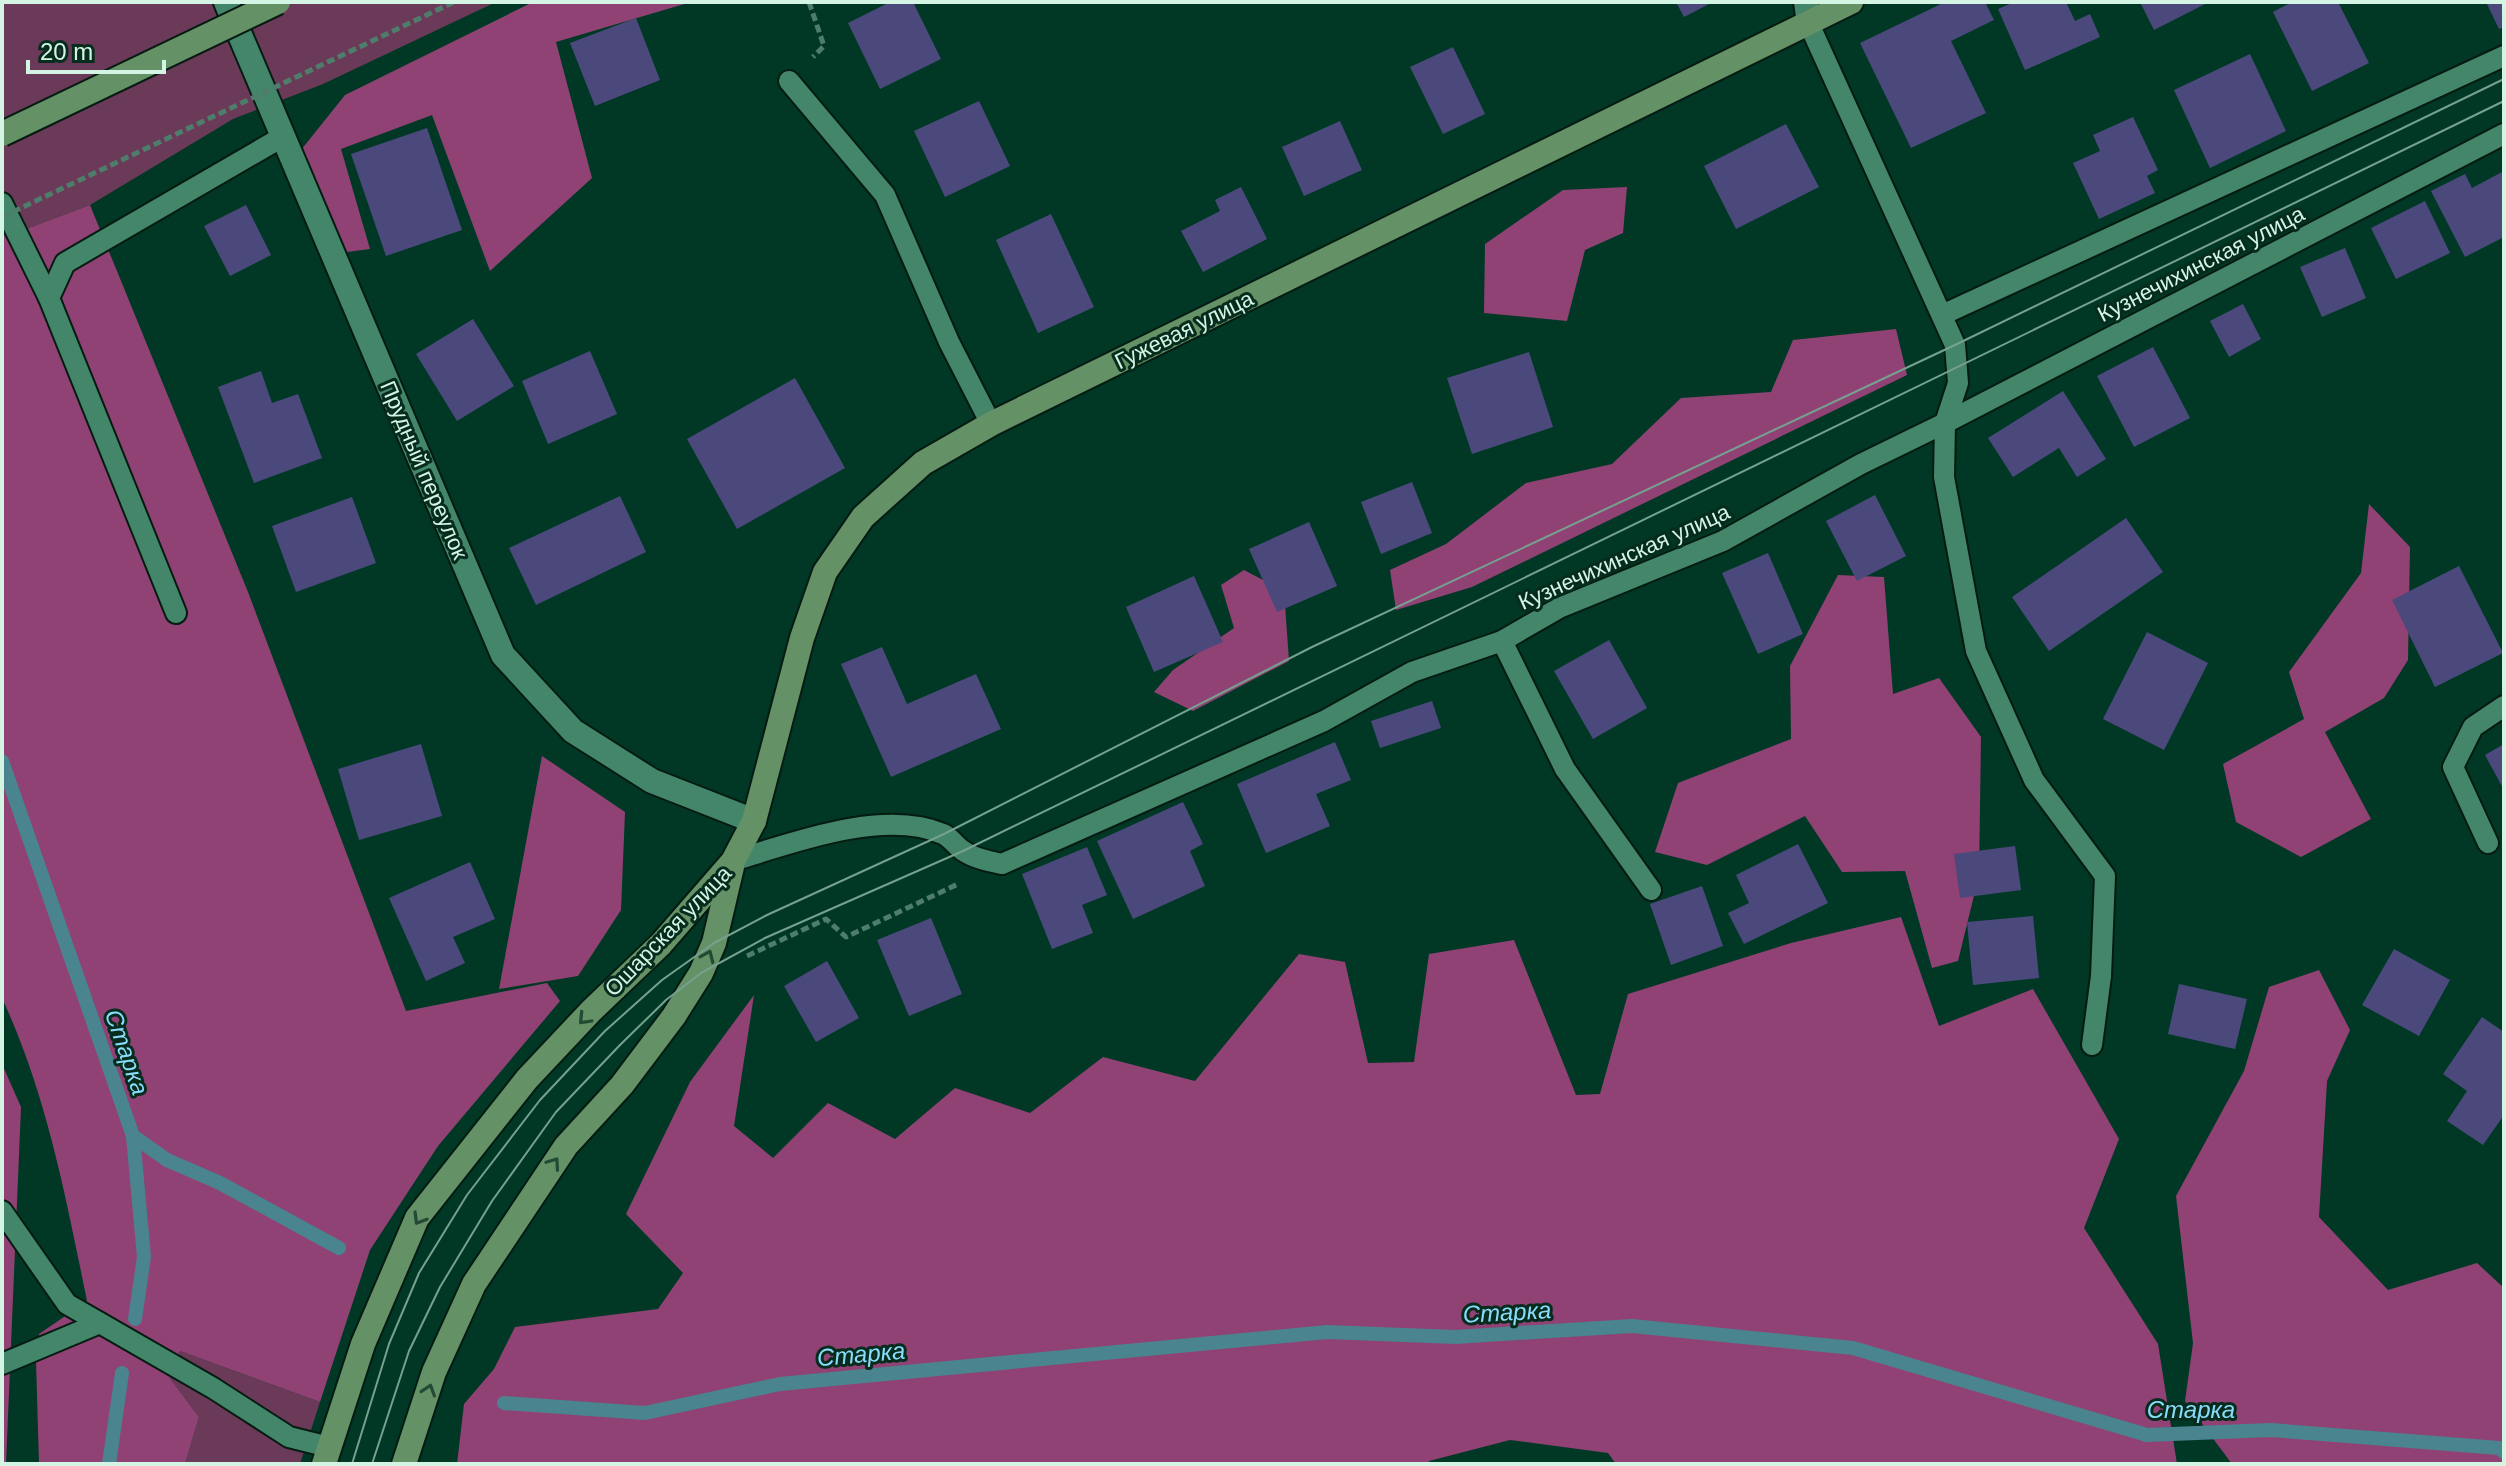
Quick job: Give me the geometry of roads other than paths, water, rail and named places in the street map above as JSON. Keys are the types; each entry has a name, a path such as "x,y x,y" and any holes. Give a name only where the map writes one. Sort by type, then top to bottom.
{"street":[{"name":"Прудный переулок","path":"226,2 503,655 573,731 652,781 754,821"},
{"path":"2,134 278,2"},
{"name":"Гужевая улица","path":"733,861 754,821 802,638 825,572 863,517 923,463 991,424 1807,13 1851,2"},
{"name":"Ошарская улица","path":"326,1456 363,1344 417,1218 527,1079 591,1011 661,944 733,861"},
{"name":"Ошарская улица","path":"404,1464 434,1372 474,1284 566,1146 622,1085 694,984 714,943 733,861"}],"lane":[{"path":"1807,13 1955,345 1958,383 1945,423 1944,477 1976,651 2034,780 2105,876 2101,976 2092,1045"},
{"path":"1942,315 2504,56"},
{"path":"789,81 885,195 949,342 991,424"},
{"name":"Кузнечихинская улица","path":"733,861 823,833 899,824 944,834 963,851 1002,864 1324,721 1412,672 1502,641 1559,608 1723,541 1861,464 2504,134"},
{"path":"49,298 65,263 284,136"},
{"path":"2,203 49,298 176,613"},
{"path":"1502,641 1565,769 1651,890"},
{"path":"2488,843 2453,767 2473,727 2504,706"},
{"path":"2,1211 67,1304 326,1456"},
{"path":"2,1364 100,1323"}],"waterway":[{"name":"Старка","path":"2,761 133,1136 167,1160 220,1183 339,1248"},
{"path":"133,1136 144,1257 135,1319"},
{"name":"Старка","path":"504,1403 645,1413 780,1384 1327,1332 1455,1337 1632,1326 1853,1348 2147,1435 2271,1430 2499,1448 2504,1452"},
{"path":"109,1464 122,1373"}],"tram line":[{"path":"352,1464 389,1344 419,1273 467,1195 540,1100 605,1031 662,980 714,943 767,915 944,834 1312,647 1955,345 2504,79"},
{"path":"372,1464 409,1351 440,1287 492,1201 556,1112 666,1000 701,973 765,938 963,851 2504,101"}]}
